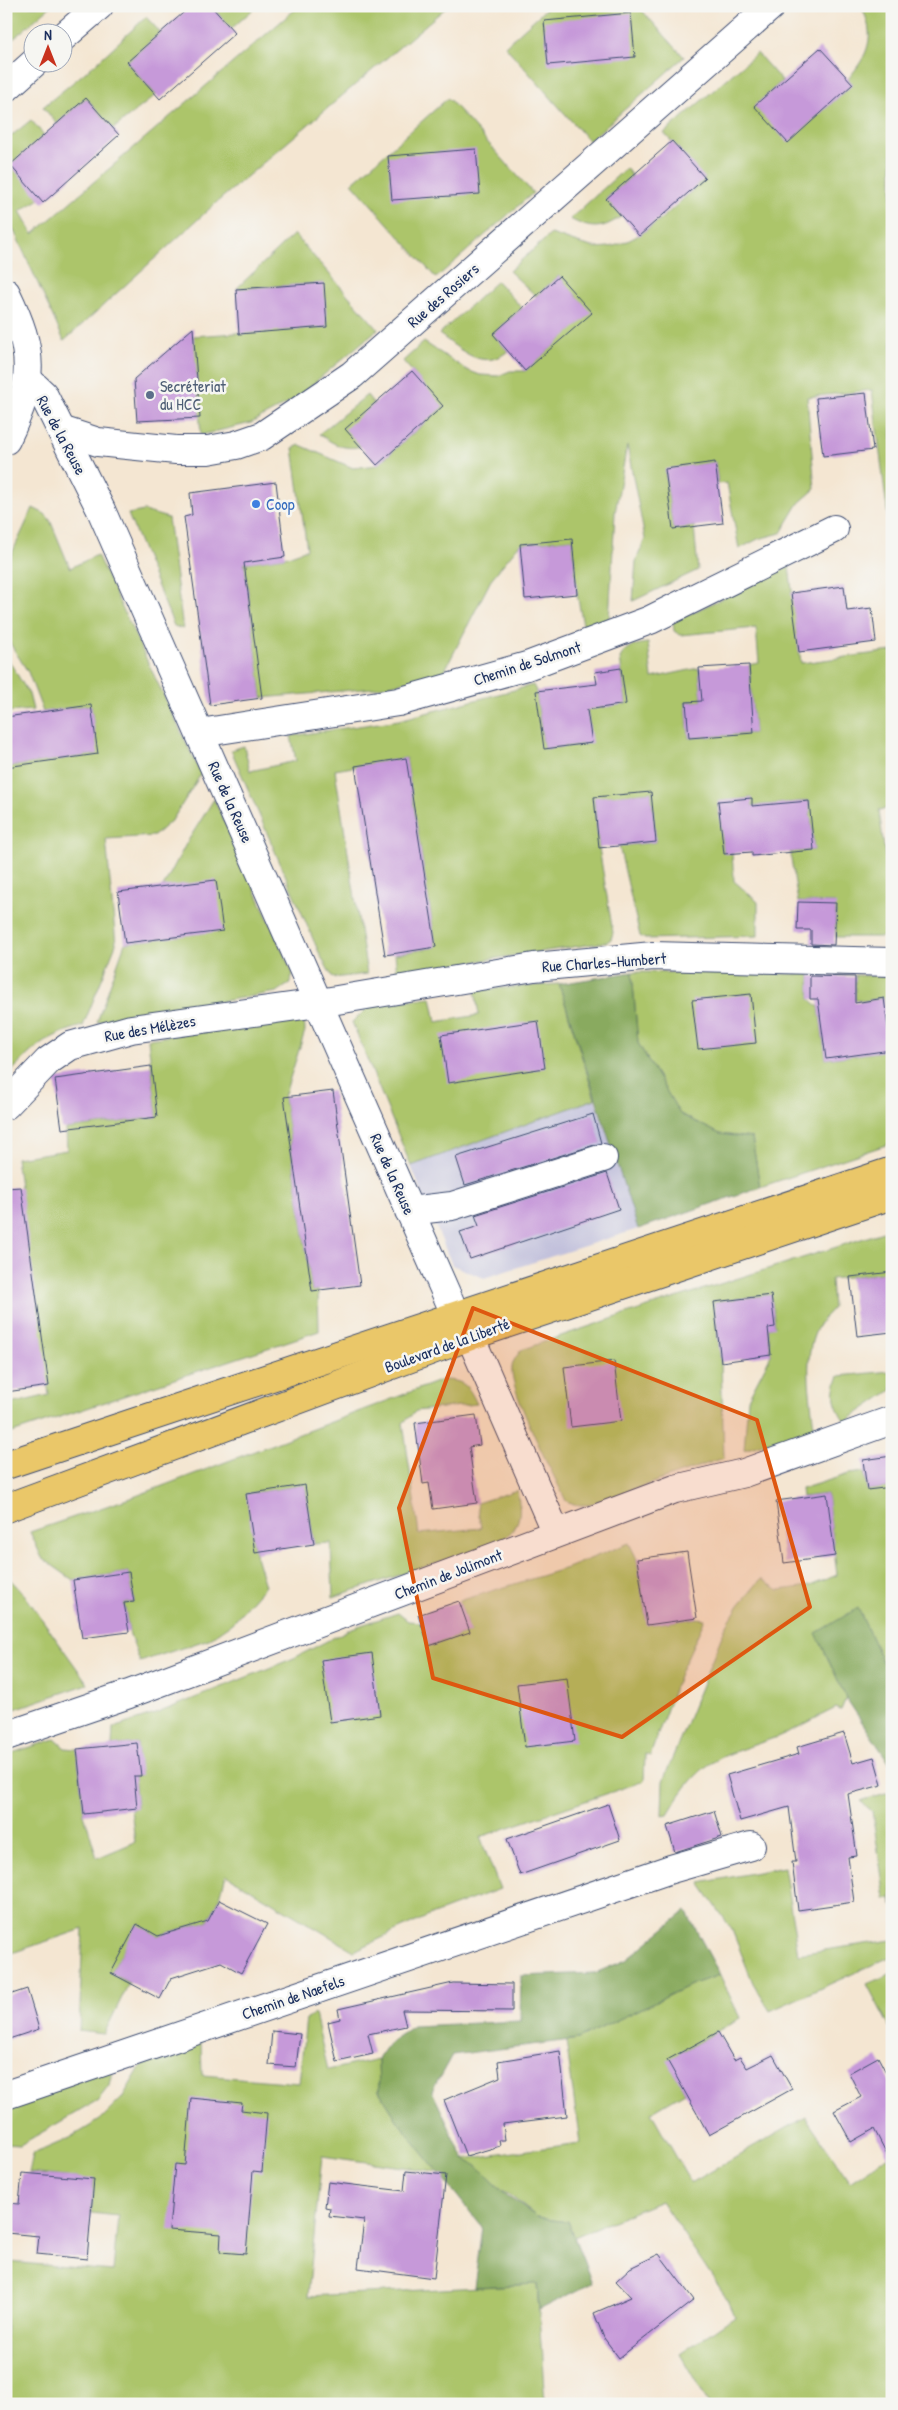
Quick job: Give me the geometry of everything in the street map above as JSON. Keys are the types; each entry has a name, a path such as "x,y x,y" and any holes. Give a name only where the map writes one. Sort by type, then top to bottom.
{"main road":[{"name":"Boulevard de la Liberté","path":"6,1508 463,1326 892,1171"},
{"name":"Boulevard de la Liberté","path":"6,1465 892,1195"}],"street":[{"path":"72,29 99,6"},
{"name":"Rue des Rosiers","path":"61,430 98,442 176,450 208,450 236,445 262,436 352,375 771,6"},
{"path":"6,88 24,72"},
{"name":"Rue de la Reuse","path":"6,293 24,333 28,350 28,380 42,394 101,510 409,1211 556,1533"},
{"path":"6,440 18,414 28,380"},
{"name":"Chemin de Solmont","path":"200,733 398,702 527,666 650,620 834,529"},
{"name":"Rue Charles-Humbert","path":"319,1003 534,967 653,956 892,962"},
{"name":"Rue des Mélèzes","path":"6,1105 48,1061 70,1046 96,1037 131,1029 319,1003"},
{"path":"409,1211 452,1206 603,1158"},
{"name":"Chemin de Jolimont","path":"6,1736 129,1694 675,1489 744,1473 892,1420"},
{"name":"Chemin de Naefels","path":"6,2095 121,2054 671,1869 751,1846"}],"highlighted area":[{"path":"473,1308 757,1420 810,1607 622,1737 433,1678 399,1508"}],"shaded area":[{"path":"595,1099 638,1229 484,1278 452,1265 411,1166"}],"green space":[{"path":"6,6 51,6 33,22 22,22 22,31 6,45"},
{"path":"211,6 257,6 231,29"},
{"path":"299,6 448,6 217,202 64,341 6,213 6,140 31,120 44,135 40,199 20,211 33,234"},
{"path":"549,6 638,6 684,57 589,141 505,46"},
{"path":"861,6 892,6 892,549 872,390 807,397 815,489 799,503 781,533 758,539 739,549 727,483 718,484 715,462 665,470 673,529 694,526 698,570 633,601 636,561 645,539 627,445 615,513 609,620 583,625 577,594 572,539 520,544 492,578 443,674 375,688 262,698 244,563 285,557 307,549 293,448 300,445 353,468 377,465 443,407 403,361 424,342 467,370 480,375 498,376 510,371 525,371 591,313 559,276 536,296 509,271 551,234 592,247 608,247 623,243 639,235 668,213 705,179 664,133 757,53 782,81 755,106 788,142 853,84 848,79 865,54 869,36 869,27"},
{"path":"146,17 161,33 127,62 156,95 113,129 86,98 57,124 43,107 94,65"},
{"path":"448,98 533,193 436,278 352,183"},
{"path":"626,168 632,176 606,199 622,216 608,224 596,227 590,227 570,219"},
{"path":"294,234 378,329 294,400 251,423 201,435 193,336 327,327 323,283 236,289"},
{"path":"497,281 522,308 493,334 508,351 499,357 481,359 464,352 439,334"},
{"path":"367,395 374,404 361,446 344,447 319,434"},
{"path":"33,508 45,514 50,520 70,568 97,555 201,774 173,819 154,836 106,839 116,944 83,1026 59,1034 40,1045 23,1059 6,1078 6,767 97,754 91,705 43,712 28,672 6,637 6,566"},
{"path":"144,511 168,518 183,629 174,626 128,514"},
{"path":"789,566 801,663 892,651 892,808 879,810 892,907 892,937 836,937 835,903 798,902 790,852 814,850 809,801 752,806 751,798 719,802 724,853 732,853 734,881 758,902 758,936 645,939 640,936 619,846 656,842 651,792 594,798 599,848 613,933 611,939 607,942 397,973 395,954 436,947 406,758 335,770 367,974 333,978 320,955 231,750 244,746 250,771 296,761 291,736 399,720 533,685 536,691 544,749 591,743 587,709 626,704 620,658 625,651 632,647 648,643 652,678 699,668 702,701 686,702 689,738 754,733 749,665 759,663 756,628 680,635 674,631 673,622"},
{"path":"6,656 29,694 33,710 6,712"},
{"path":"214,799 293,974 289,984 277,992 97,1022 125,943 223,930 163,887 186,844"},
{"path":"632,972 810,974 810,999 819,1007 826,1059 891,1050 884,998 863,1001 855,1000 855,975 892,977 892,1143 760,1187 752,1138 720,1134 680,1114 638,1043"},
{"path":"632,972 638,1043 680,1114 720,1134 752,1138 760,1187 638,1229 559,984"},
{"path":"559,984 595,1099 411,1166 352,1022 371,1005 431,997 436,1022 479,1015 475,990"},
{"path":"304,1016 305,1031 284,1097 312,1291 318,1290 319,1331 6,1435 6,1405 49,1395 16,1158 67,1150 66,1129 157,1117 148,1039"},
{"path":"892,1229 892,1272 831,1279 833,1308 821,1321 814,1335 809,1361 814,1428 744,1450 748,1399 771,1355 768,1328 775,1326 771,1295 714,1302 721,1362 724,1458 589,1505 577,1505 566,1501 533,1434 517,1395 512,1367 514,1360 521,1350 613,1318"},
{"path":"892,1345 892,1390 845,1422 836,1405 834,1394 839,1376 891,1371 888,1346"},
{"path":"442,1380 455,1381 464,1385 471,1392 477,1404 416,1411 403,1423 419,1534 481,1528 477,1503 517,1490 518,1520 511,1532 498,1543 333,1597 331,1543 314,1544 305,1485 247,1494 255,1553 265,1586 232,1623 209,1639 140,1662 129,1632 124,1603 134,1602 129,1572 73,1580 42,1558 30,1532 136,1496"},
{"path":"864,1472 867,1490 892,1487 892,1675 882,1661 858,1609 817,1633 846,1698 841,1710 836,1708 784,1734 713,1762 691,1781 668,1814 662,1815 663,1781 725,1628 739,1605 761,1579 779,1590 810,1586 837,1575 827,1494 802,1497 801,1489 849,1474"},
{"path":"629,1543 637,1559 647,1625 697,1618 705,1619 680,1673 650,1756 645,1754 644,1781 480,1837 500,1889 433,1914 354,1951 226,1875 219,1900 208,1921 158,1936 137,1925 111,1973 129,1983 104,2034 79,2031 83,1929 6,1955 6,1755 55,1739 65,1748 77,1749 84,1814 97,1858 135,1842 131,1809 137,1807 134,1776 140,1776 137,1743 112,1746 113,1728 155,1714 294,1658 352,1628 398,1613 408,1621 421,1622 429,1646 470,1632 459,1601 567,1568"},
{"path":"6,1575 24,1594 88,1684 6,1712"},
{"path":"858,1608 882,1661 892,1675 892,1767 846,1698 816,1633"},
{"path":"892,1792 892,1906 891,1898 885,1898 872,1811 860,1801"},
{"path":"784,1867 798,1954 892,1940 892,1956 770,2011 753,1983 732,1930 700,1883"},
{"path":"686,1911 720,1975 690,1985 578,2039 452,2055 432,2091 464,2159 477,2166 510,2198 537,2217 568,2221 592,2283 539,2310 537,2284 474,2287 482,2227 399,2123 379,2091 378,2059 391,2041 413,2026 520,2021 521,1976 595,1973 626,1960"},
{"path":"892,1973 892,2032 867,1984"},
{"path":"720,1975 740,2018 668,2060 685,2092 651,2112 691,2183 806,2117 850,2182 892,2154 892,2404 709,2404 680,2354 735,2316 728,2300 661,2201 574,2237 568,2221 537,2217 464,2159 580,2143 566,2041 578,2039 690,1985"},
{"path":"315,2014 328,2070 378,2059 379,2091 399,2123 440,2172 322,2156 308,2296 537,2284 545,2404 6,2404 6,2248 9,2249 9,2262 113,2271 118,2216 91,2213 94,2180 29,2173 33,2154 70,2138 100,2120 122,2098 141,2066 201,2042 202,2075 299,2083 306,2018"},
{"path":"113,2068 109,2086 98,2100 20,2145 6,2144 6,2108"}],"building":[{"path":"191,6 211,6 235,33 160,99 127,62"},
{"path":"631,13 635,57 548,65 544,21"},
{"path":"820,48 853,84 788,143 754,106"},
{"path":"86,98 119,135 43,203 10,165"},
{"path":"672,141 705,178 639,236 606,199"},
{"path":"476,149 480,194 392,200 388,156"},
{"path":"559,276 592,313 525,371 493,334"},
{"path":"324,283 327,327 239,334 236,289"},
{"path":"193,328 200,418 137,421 134,379"},
{"path":"412,371 443,406 377,465 345,429"},
{"path":"866,393 873,450 823,456 816,398"},
{"path":"715,462 723,523 673,529 665,469"},
{"path":"276,482 285,557 244,563 262,698 210,705 184,517 192,515 190,493"},
{"path":"572,539 577,594 525,599 520,544"},
{"path":"844,586 847,611 872,608 876,642 799,652 791,593"},
{"path":"749,665 754,733 689,738 686,702 702,701 699,668"},
{"path":"621,668 626,704 587,710 592,743 544,749 536,691 597,684 595,672"},
{"path":"91,705 98,754 6,767 6,717"},
{"path":"406,758 436,947 385,955 355,766"},
{"path":"651,792 656,842 599,848 594,797"},
{"path":"752,798 752,806 809,801 814,850 752,856 752,852 724,854 718,801"},
{"path":"216,880 223,931 125,943 118,892"},
{"path":"798,902 836,903 834,945 811,944 811,930 797,930"},
{"path":"810,976 855,977 855,1003 884,998 891,1050 826,1059 818,999 810,999"},
{"path":"751,994 756,1043 698,1049 692,1000"},
{"path":"538,1021 545,1068 448,1083 441,1035"},
{"path":"151,1066 157,1117 62,1129 55,1079"},
{"path":"333,1091 360,1285 312,1291 284,1097"},
{"path":"593,1114 601,1143 465,1185 456,1157"},
{"path":"607,1173 619,1209 470,1259 460,1232 479,1226 475,1215"},
{"path":"21,1187 49,1386 6,1392 6,1188"},
{"path":"892,1272 892,1332 857,1336 850,1277"},
{"path":"771,1295 775,1327 768,1328 771,1355 721,1362 714,1302"},
{"path":"614,1361 621,1421 571,1427 564,1367"},
{"path":"476,1415 480,1445 469,1447 477,1503 433,1509 429,1483 423,1484 415,1423"},
{"path":"892,1456 892,1487 867,1490 863,1460"},
{"path":"305,1485 314,1544 255,1553 246,1494"},
{"path":"827,1494 835,1556 784,1563 776,1501"},
{"path":"687,1552 697,1618 647,1625 637,1559"},
{"path":"129,1572 134,1602 124,1603 129,1632 82,1638 73,1580"},
{"path":"459,1601 470,1632 429,1646 418,1615"},
{"path":"372,1653 380,1715 330,1722 321,1660"},
{"path":"567,1678 575,1741 525,1747 517,1684"},
{"path":"844,1733 853,1763 874,1757 882,1785 848,1794 857,1856 848,1857 854,1902 798,1910 792,1862 796,1862 789,1807 740,1821 727,1775 799,1754 797,1747"},
{"path":"137,1743 141,1776 134,1776 137,1808 84,1814 77,1749"},
{"path":"608,1804 620,1840 520,1875 507,1839"},
{"path":"714,1811 722,1837 675,1852 667,1826"},
{"path":"219,1900 267,1924 241,1973 221,1962 171,1978 160,1999 111,1973 137,1924 158,1936 208,1921"},
{"path":"453,1983 512,1984 512,2011 402,2010 406,2026 368,2034 373,2054 337,2062 328,2022 340,2019 338,2009"},
{"path":"27,1989 39,2029 6,2040 6,1996"},
{"path":"272,2031 300,2034 296,2067 269,2065"},
{"path":"718,2032 734,2060 740,2057 747,2068 773,2055 792,2089 709,2135 667,2060"},
{"path":"560,2051 567,2116 503,2124 505,2140 499,2140 500,2146 466,2156 444,2100 500,2077 498,2061"},
{"path":"878,2057 892,2084 892,2164 874,2129 851,2142 834,2111 861,2097 849,2073"},
{"path":"191,2098 242,2103 241,2110 267,2113 262,2172 253,2171 246,2254 220,2252 221,2234 169,2230 175,2164 185,2165"},
{"path":"406,2171 446,2175 434,2278 358,2268 364,2220 329,2216 330,2208 325,2207 328,2182 404,2191"},
{"path":"22,2173 94,2179 87,2259 37,2254 39,2236 6,2233 6,2203 19,2204"},
{"path":"659,2254 694,2300 619,2358 604,2338 594,2313 631,2297 616,2281 630,2268"}],"place":[{"name":"Secréteriat du HCC","path":"150,395"},
{"name":"Coop","path":"256,504"}]}
